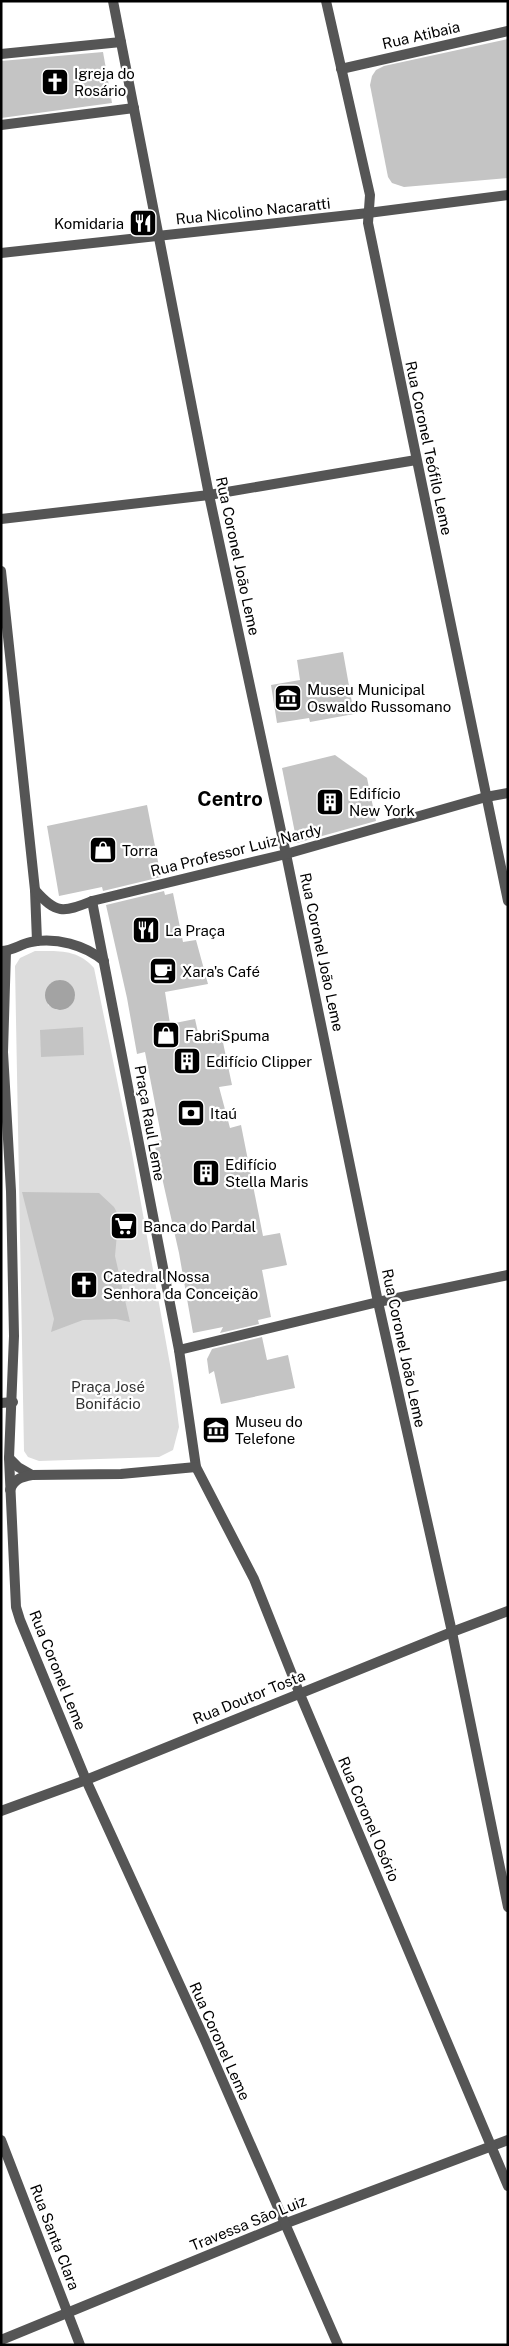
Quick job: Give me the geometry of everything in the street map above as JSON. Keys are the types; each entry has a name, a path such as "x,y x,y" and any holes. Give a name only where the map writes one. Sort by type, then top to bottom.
{"street":[{"name":"Rua Coronel João Leme","path":"113,1 210,495 378,1302 452,1632 508,1907"},
{"name":"Rua Coronel Teófilo Leme","path":"326,1 370,195 368,222 508,902"},
{"name":"Rua Atibaia","path":"341,69 508,31"},
{"path":"1,54 121,42"},
{"path":"1,125 134,108"},
{"name":"Rua Nicolino Nacaratti","path":"1,253 368,213 508,195"},
{"path":"1,519 210,495 416,460"},
{"path":"1,571 35,890 37,941"},
{"name":"Rua Professor Luiz Nardy","path":"35,890 47,904 58,910 71,909 92,901 286,854 486,797 508,793"},
{"name":"Praça Raul Leme","path":"92,901 179,1350"},
{"path":"4,951 37,941 74,944 92,951 104,962"},
{"name":"Rua Coronel Leme","path":"4,951 4,1124 14,1336 13,1402 9,1458 16,1607 86,1780 204,2038 338,2345"},
{"path":"10,1490 13,1482 19,1478 32,1475 111,1474 196,1467 179,1350 378,1302 508,1275"},
{"path":"1,1403 13,1402"},
{"path":"9,1458 18,1467 32,1475"},
{"name":"Rua Coronel Osório","path":"196,1467 254,1579 299,1692 508,2186"},
{"name":"Rua Doutor Tosta","path":"1,1811 86,1780 299,1692 508,1612"},
{"name":"Rua Santa Clara","path":"1,2140 80,2345"},
{"name":"Travessa São Luiz","path":"1,2340 284,2224 508,2140"}],"green space":[{"name":"Praça José Bonifácio","path":"35,951 67,952 81,957 94,968 131,1148 173,1381 179,1427 173,1450 159,1457 39,1461 28,1457 24,1451 15,966 20,958","holes":["57,980 64,981 69,985 75,997 70,1006 57,1010 48,1005"]}],"shaded area":[{"path":"60,980 71,984 75,995 71,1006 60,1010 49,1006 45,995 49,984"}],"building":[{"path":"508,39 508,178 404,187 392,183 388,177 370,85 376,70 384,66"},
{"name":"Igreja do Rosário","path":"103,52 112,103 1,118 1,61"},
{"path":"343,652 354,714 310,722 309,718 277,723 271,685 300,680 297,660"},
{"name":"Edifício New York","path":"335,755 367,778 376,821 297,843 282,768"},
{"name":"Torra","path":"147,805 161,877 103,891 102,887 59,896 47,826"},
{"path":"164,891 165,895 173,893 183,942 196,940 208,984 165,992 170,1024 195,1019 199,1037 221,1033 232,1085 219,1087 230,1128 241,1125 263,1236 280,1233 287,1265 262,1270 271,1317 258,1320 259,1324 220,1333 223,1327 193,1333 179,1253 154,1142 162,1140 145,1052 137,1054 127,998 106,905"},
{"path":"83,1027 84,1055 41,1057 40,1030"},
{"name":"Catedral Nossa Senhora da Conceição","path":"22,1192 99,1193 114,1207 127,1232 117,1234 115,1256 130,1322 116,1319 83,1320 51,1332 54,1319"},
{"path":"262,1337 267,1360 288,1355 295,1388 221,1404 214,1371 209,1374 207,1359 212,1349"}],"place":[{"name":"Igreja do Rosário","path":"55,82"},
{"name":"Komidaria","path":"143,223"},
{"name":"Museu Municipal Oswaldo Russomano","path":"288,698"},
{"name":"Edifício New York","path":"330,802"},
{"name":"Torra","path":"103,850"},
{"name":"La Praça","path":"146,930"},
{"name":"Xara's Café","path":"163,971"},
{"name":"FabriSpuma","path":"166,1035"},
{"name":"Edifício Clipper","path":"187,1061"},
{"name":"Itaú","path":"191,1113"},
{"name":"Edifício Stella Maris","path":"206,1173"},
{"name":"Banca do Pardal","path":"124,1226"},
{"name":"Catedral Nossa Senhora da Conceição","path":"84,1285"},
{"name":"Museu do Telefone","path":"216,1430"}],"district":[{"name":"Centro","path":"230,799"}]}
